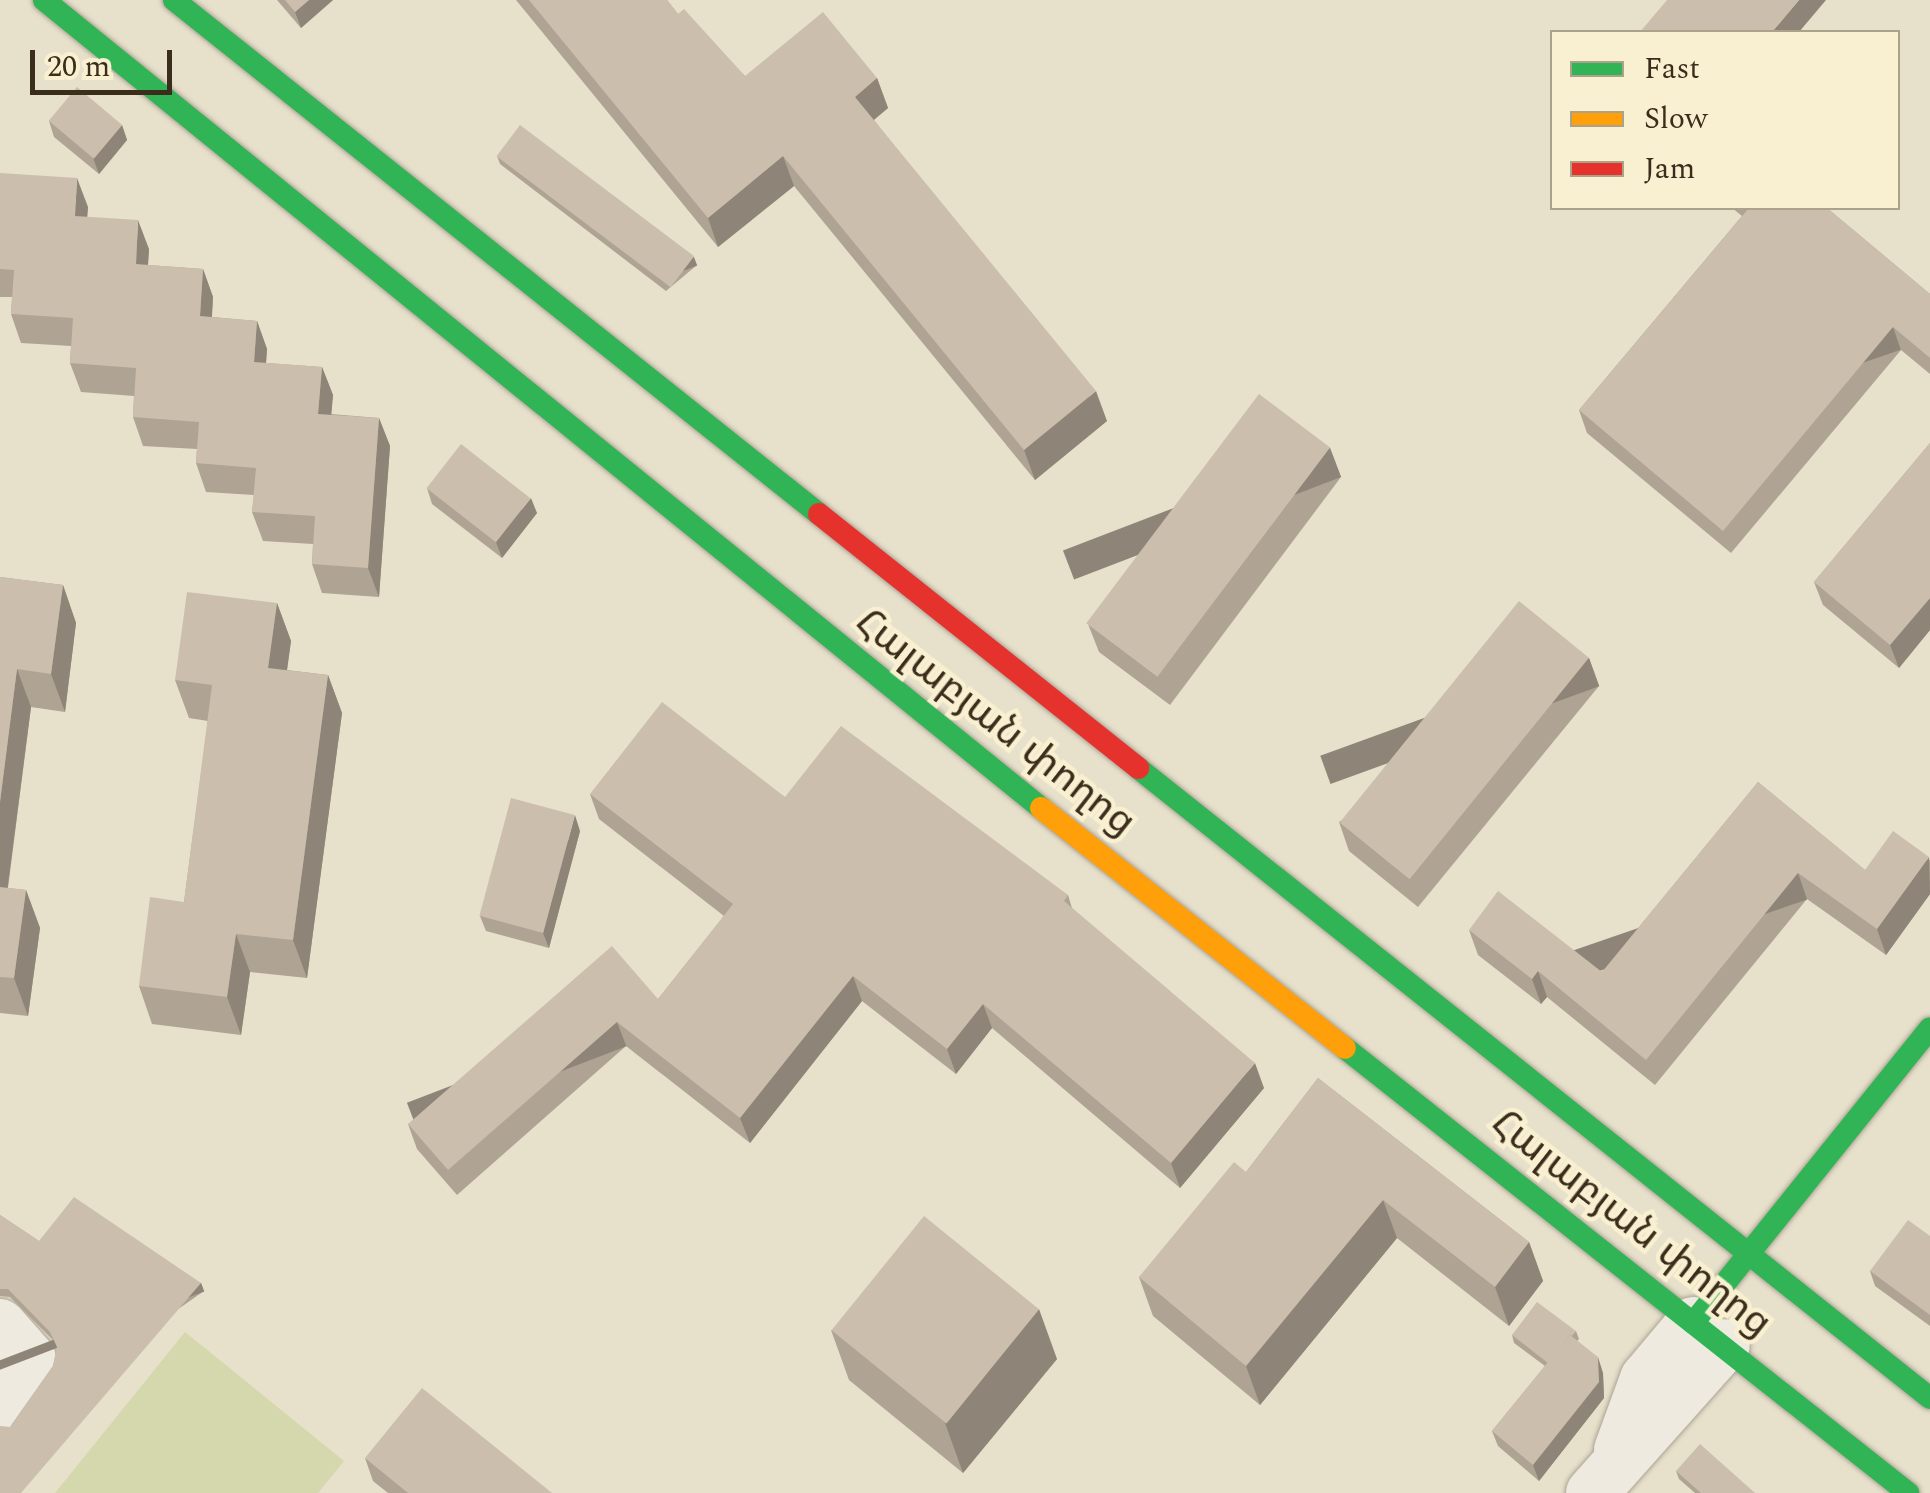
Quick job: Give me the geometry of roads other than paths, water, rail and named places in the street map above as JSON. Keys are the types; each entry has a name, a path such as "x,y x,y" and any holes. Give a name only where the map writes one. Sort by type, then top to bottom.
{"main road":[{"name":"Հալաբյան փողոց","path":"44,0 809,624 1717,1333 1908,1493"},
{"name":"Հալաբյան փողոց","path":"174,0 1930,1398"},
{"path":"1717,1333 1750,1252 1930,1028"},
{"path":"1757,1304 1796,1254"}],"street":[{"path":"0,1325 30,1359 0,1408"},
{"path":"1603,1480 1646,1379 1717,1333"}]}
